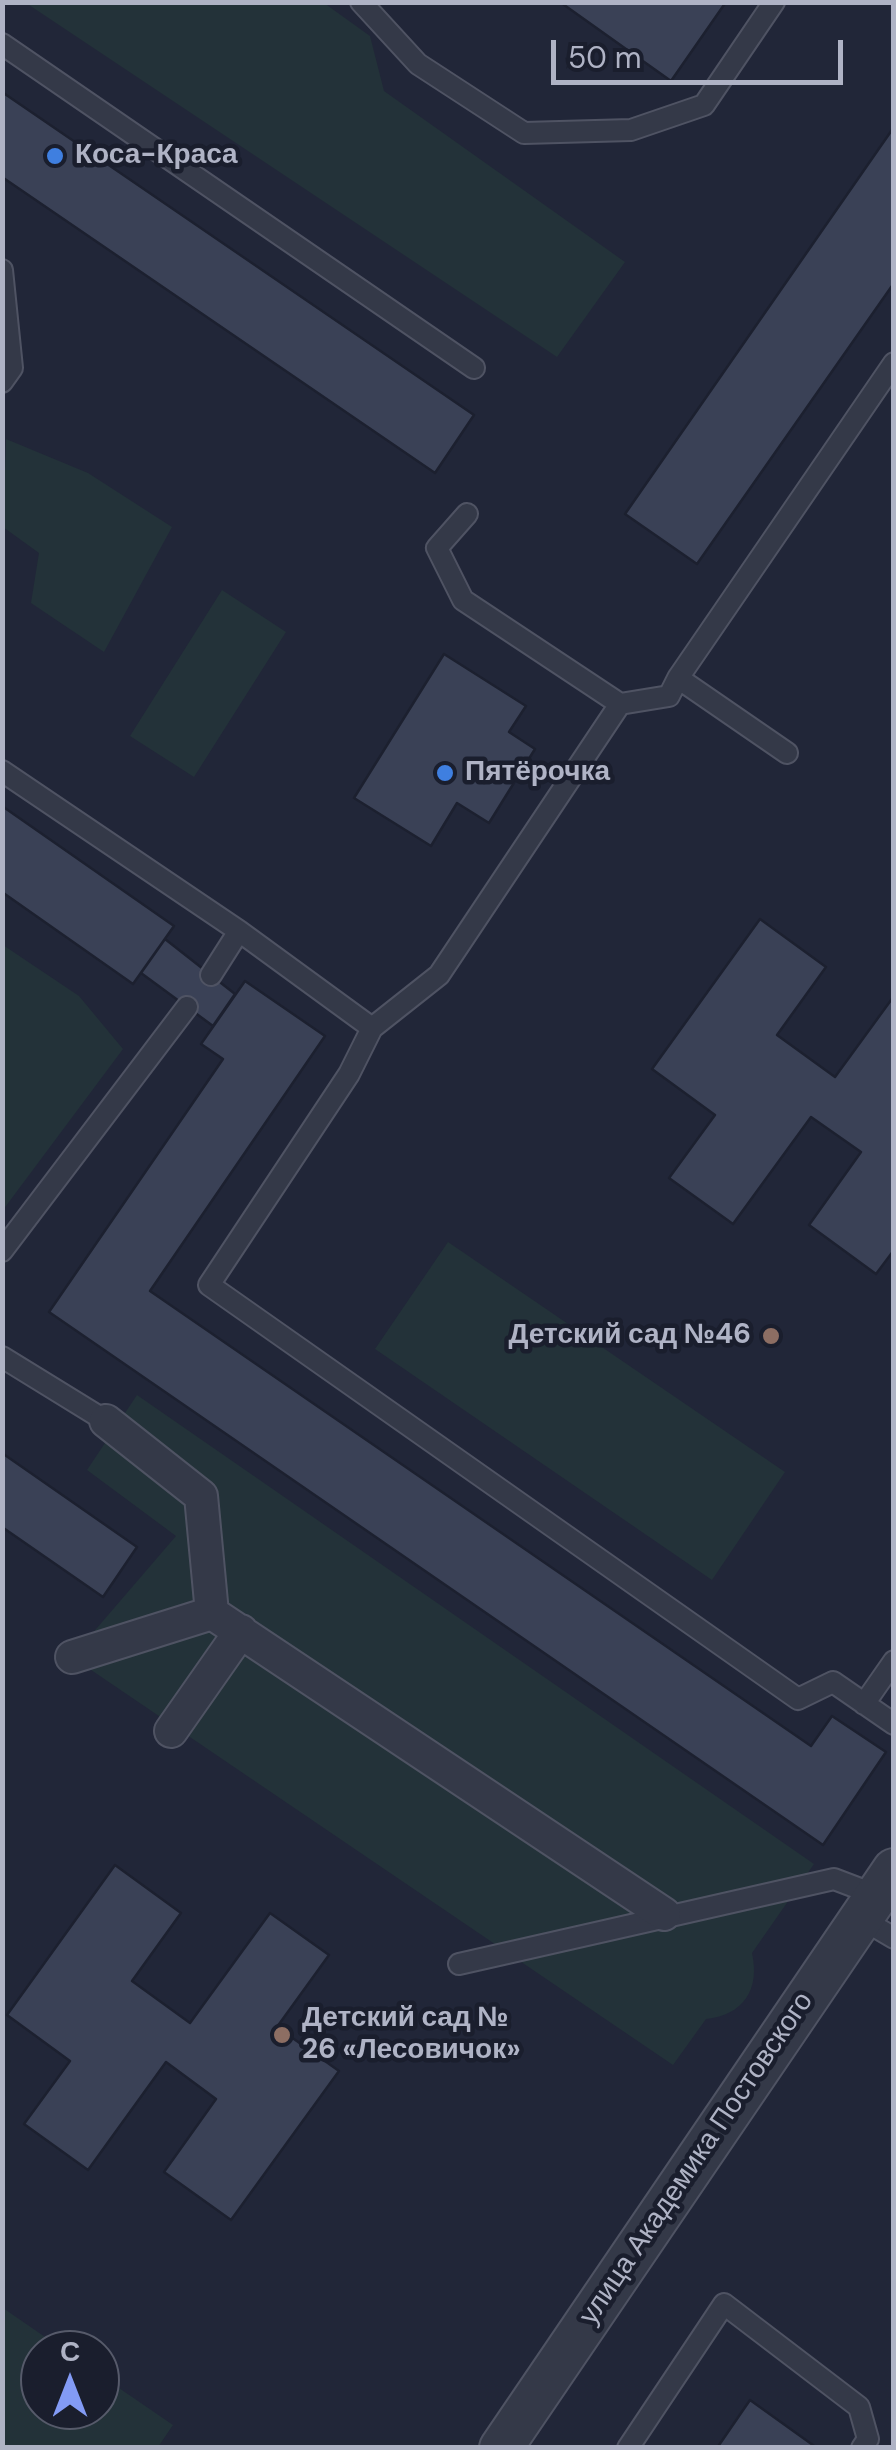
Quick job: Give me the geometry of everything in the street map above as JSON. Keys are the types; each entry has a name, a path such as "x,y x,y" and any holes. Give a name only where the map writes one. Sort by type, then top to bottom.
{"street":[{"path":"106,1422 201,1496 212,1613"},
{"path":"72,1657 212,1613 664,1914"},
{"path":"171,1731 242,1631"},
{"name":"улица Академика Постовского","path":"501,2448 881,1906"}],"lane":[{"path":"361,2 418,64 524,133 631,130 704,105 774,2"},
{"path":"2,44 474,368"},
{"path":"2,270 12,368 2,382"},
{"path":"467,514 437,548 463,600 620,704 669,696 894,364"},
{"path":"678,678 787,753"},
{"path":"620,704 440,975 372,1028 349,1074 209,1285 798,1699 832,1682 894,1724"},
{"path":"2,771 238,931 372,1028"},
{"path":"211,975 238,931"},
{"path":"2,1251 187,1007"},
{"path":"2,1357 106,1422"},
{"path":"864,1704 894,1661"},
{"path":"460,1964 664,1914 834,1879 881,1906"},
{"path":"628,2448 724,2304 858,2406 868,2439 862,2448"}],"shaded area":[{"path":"26,3 324,3 370,36 384,91 625,262 557,357"},
{"path":"6,439 88,473 172,527 104,652 31,603 39,553 3,527"},
{"path":"222,590 286,632 194,777 130,736"},
{"path":"3,945 79,996 123,1049 3,1210"},
{"path":"448,1242 785,1472 712,1580 375,1349"},
{"path":"137,1395 814,1864 752,1953 754,1978 746,1998 730,2012 706,2019 673,2065 72,1657 176,1536 87,1470"},
{"path":"3,2308 35,2330 20,2330 20,2430 120,2430 120,2389 173,2425 158,2447 3,2447"}],"building":[{"path":"560,2 726,2 671,81"},
{"path":"2,92 474,415 435,473 2,177"},
{"path":"894,127 894,283 697,564 625,514"},
{"name":"Пятёрочка","path":"444,654 526,706 509,732 535,749 489,823 457,803 431,846 354,798"},
{"path":"2,806 174,926 133,984 2,892"},
{"path":"760,919 826,967 777,1035 835,1077 894,996 894,1250 876,1274 809,1225 861,1152 811,1117 733,1224 669,1178 715,1115 652,1069"},
{"path":"165,939 235,994 213,1026 141,973"},
{"path":"245,981 325,1036 150,1291 811,1746 832,1716 886,1752 823,1845 49,1312 223,1059 201,1044"},
{"path":"2,1453 137,1547 103,1597 2,1527"},
{"path":"115,1865 181,1913 132,1981 190,2023 270,1913 329,1955 277,2027 339,2071 231,2220 164,2172 216,2099 166,2062 88,2170 24,2124 70,2061 7,2015"},
{"path":"750,2400 817,2448 717,2448"}],"place":[{"name":"Коса-Краса","path":"55,156"},
{"name":"Пятёрочка","path":"445,773"},
{"name":"Детский сад №46","path":"771,1336"},
{"name":"Детский сад № 26 «Лесовичок»","path":"282,2035"}]}
